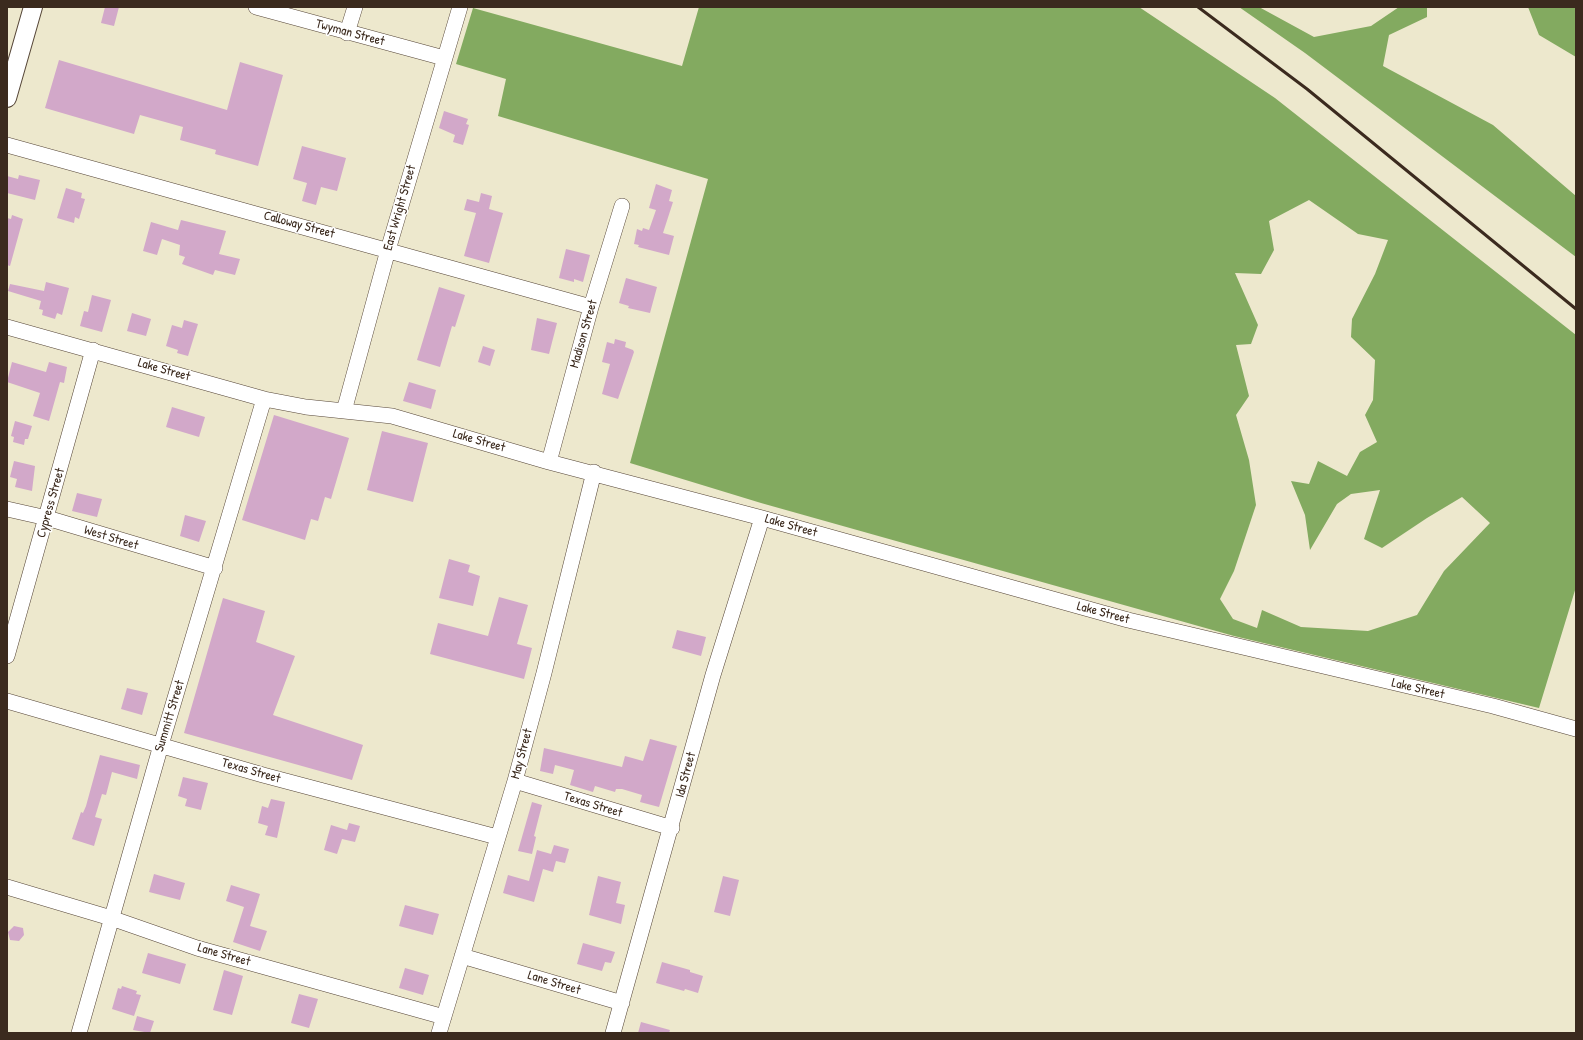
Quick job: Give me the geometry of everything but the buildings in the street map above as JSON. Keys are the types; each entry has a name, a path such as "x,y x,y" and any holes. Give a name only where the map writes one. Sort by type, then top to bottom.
{"street":[{"path":"7,98 33,7"},
{"name":"Twyman Street","path":"256,7 444,58"},
{"path":"348,33 355,7"},
{"name":"East Wright Street","path":"344,411 388,250 460,7"},
{"name":"Calloway Street","path":"7,145 591,306"},
{"name":"Madison Street","path":"549,462 591,306 622,206"},
{"name":"Lake Street","path":"7,327 264,399 306,407 392,416 549,462 594,472 1128,620 1493,706 1576,729"},
{"name":"Cypress Street","path":"7,656 93,350"},
{"name":"Summitt Street","path":"79,1033 161,745 215,568 264,399"},
{"name":"May Street","path":"439,1033 515,781 544,673 594,472"},
{"name":"West Street","path":"7,509 47,518 215,568"},
{"name":"Ida Street","path":"613,1033 714,675 762,518"},
{"name":"Texas Street","path":"7,701 263,775 497,837"},
{"name":"Texas Street","path":"515,781 672,828"},
{"name":"Lane Street","path":"7,887 111,918 197,948 444,1017"},
{"name":"Lane Street","path":"462,956 622,1003"}],"green space":[{"path":"699,7 1139,7 1275,98 1576,335 1576,587 1539,708 1234,636 761,503 630,463 708,179 498,116 506,79 456,64 473,8 682,66","holes":["1309,200 1358,234 1388,240 1375,274 1352,319 1351,337 1375,360 1373,400 1365,415 1377,442 1360,452 1347,476 1318,461 1309,484 1291,481 1305,515 1310,550 1337,504 1351,494 1380,490 1364,539 1382,548 1462,497 1490,523 1444,571 1417,615 1368,631 1301,627 1262,610 1257,628 1233,619 1220,599 1234,571 1256,505 1249,460 1236,415 1249,396 1236,345 1251,344 1258,325 1235,273 1261,274 1274,250 1269,221"]},
{"path":"1239,7 1259,7 1314,37 1371,26 1399,7 1427,7 1427,17 1389,35 1383,66 1493,125 1576,196 1576,257 1305,53"},
{"path":"1528,7 1576,7 1576,57 1539,35"}],"railway":[{"path":"1198,7 1307,89 1576,309"}]}
